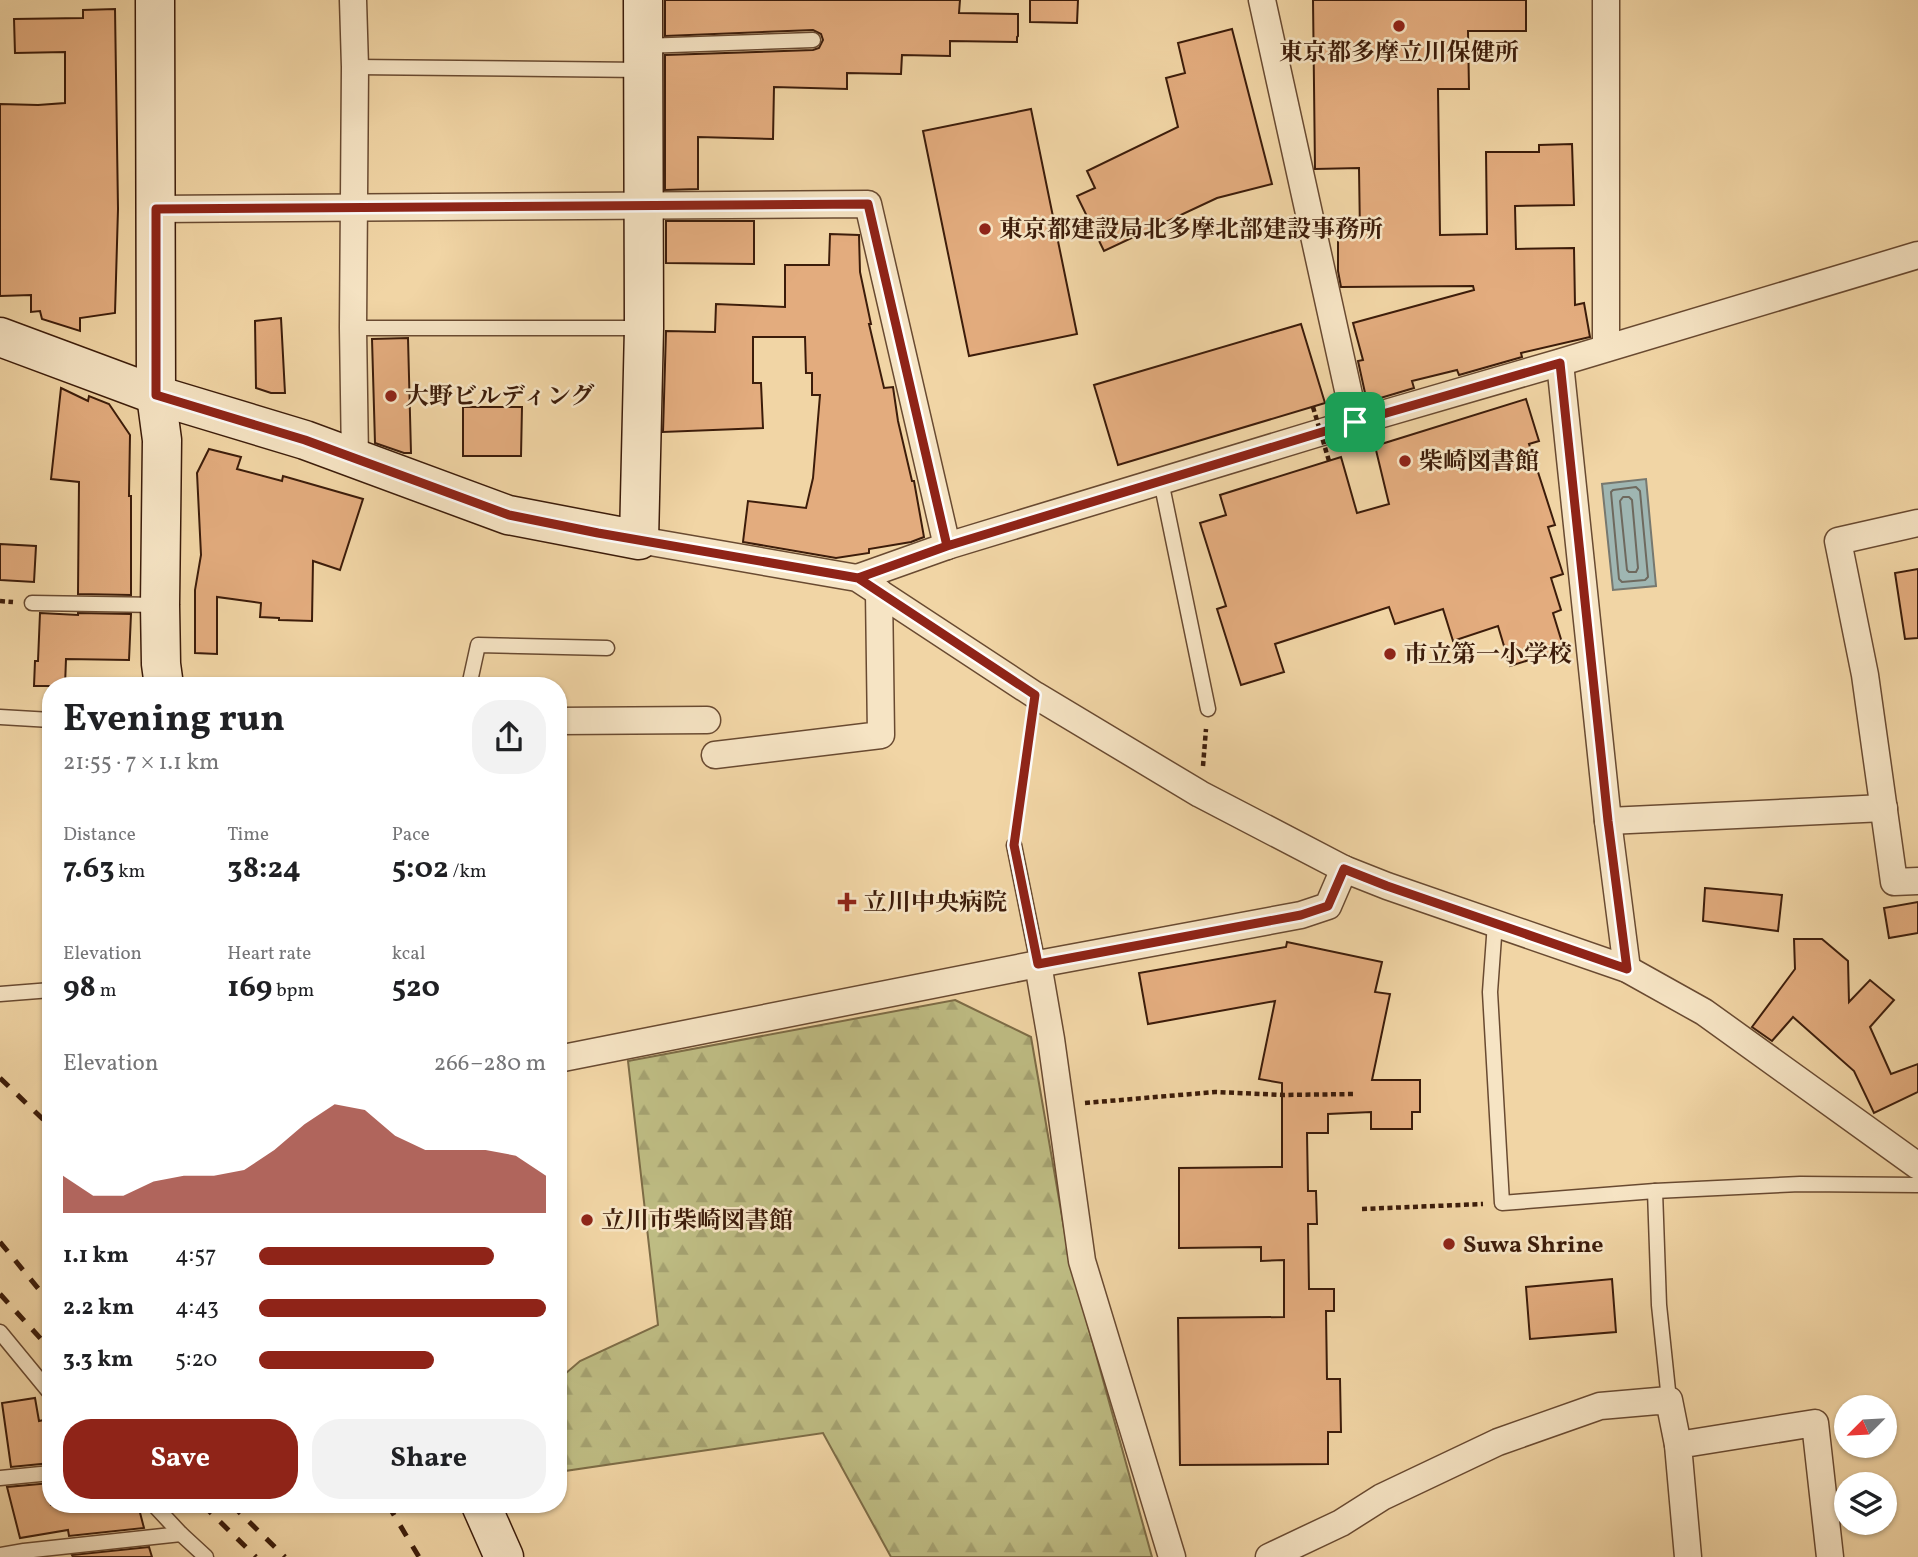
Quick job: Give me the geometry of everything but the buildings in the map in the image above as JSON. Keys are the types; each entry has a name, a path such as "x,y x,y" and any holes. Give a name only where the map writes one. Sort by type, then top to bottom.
{"street":[{"path":"155,0 156,395 162,440 160,605 163,677"},
{"path":"353,0 355,460"},
{"path":"639,540 644,328 643,0"},
{"path":"1262,0 1355,422"},
{"path":"1605,0 1606,348"},
{"path":"156,209 868,204 947,546"},
{"path":"868,585 947,546 1918,255"},
{"path":"0,337 156,395 305,440 509,515 868,585 1035,695 1200,794 1344,869 1627,969 1703,1012 1918,1166"},
{"path":"1560,363 1608,821 1627,969"},
{"path":"1918,523 1838,541 1865,675 1894,882 1918,881"},
{"path":"715,755 881,736 868,585"},
{"path":"567,721 707,720"},
{"path":"1608,821 1884,808"},
{"path":"567,1057 1301,915 1328,906 1344,869"},
{"path":"1038,964 1082,1261 1172,1557"},
{"path":"1269,1557 1341,1523 1381,1497 1498,1442 1600,1406 1669,1399 1678,1445 1688,1557"},
{"path":"1678,1445 1815,1423 1830,1557"},
{"path":"485,1513 504,1557"}],"lane":[{"path":"355,67 643,58 813,40"},
{"path":"353,328 644,328"},
{"path":"1161,481 1208,709"},
{"path":"32,603 160,605"},
{"path":"471,677 478,645 607,648"},
{"path":"0,717 42,719"},
{"path":"1014,845 1038,964"},
{"path":"1494,922 1490,992 1502,1203 1654,1191 1800,1184 1918,1185"},
{"path":"0,994 42,991"},
{"path":"1654,1191 1659,1305 1669,1399"},
{"path":"0,1333 42,1383"},
{"path":"0,1478 42,1474"},
{"path":"161,1513 206,1557"},
{"path":"0,1555 181,1534"},
{"path":"112,1542 114,1557"}],"path":[{"path":"1313,407 1329,461"},
{"path":"1014,845 1035,695"},
{"path":"1200,794 1208,709"},
{"path":"1060,1105 1215,1092 1354,1094"},
{"path":"1362,1209 1502,1203"}],"green space":[{"path":"955,1000 1031,1037 1069,1257 1152,1557 891,1557 823,1433 567,1471 567,1372 580,1361 658,1325 628,1061"}],"water":[{"path":"1646,479 1656,586 1613,590 1602,484"}],"railway":[{"path":"0,1078 42,1118"},
{"path":"0,1242 42,1293"},
{"path":"0,1294 42,1340"},
{"path":"211,1513 256,1557"},
{"path":"240,1513 285,1557"},
{"path":"393,1513 419,1557"}],"place":[{"name":"東京都多摩立川保健所","path":"1399,26"},
{"name":"東京都建設局北多摩北部建設事務所","path":"985,229"},
{"name":"大野ビルディング","path":"391,396"},
{"name":"柴崎図書館","path":"1405,461"},
{"name":"市立第一小学校","path":"1390,654"},
{"name":"立川中央病院","path":"847,902"},
{"name":"立川市柴崎図書館","path":"587,1220"},
{"name":"Suwa Shrine","path":"1449,1244"}],"route":[{"path":"1355,422 947,546 858,578 598,533 509,515 305,440 156,395 156,209 868,204 947,546 897,563 858,578 1035,695 1014,845 1038,964 1301,915 1328,906 1344,869 1627,969 1608,821 1560,363 1355,422"}]}
